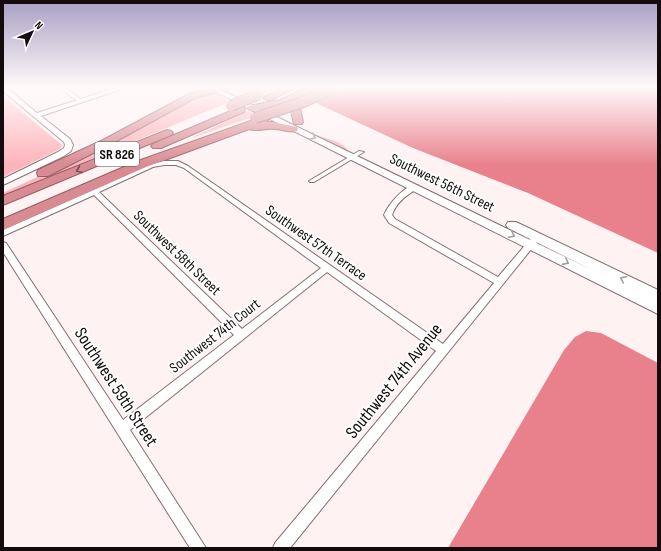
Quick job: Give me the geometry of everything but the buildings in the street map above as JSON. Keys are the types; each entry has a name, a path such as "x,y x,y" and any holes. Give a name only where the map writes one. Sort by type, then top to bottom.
{"highway":[{"path":"3,192 101,145 159,114"},
{"name":"SR 826","path":"3,202 235,114"},
{"name":"SR 826","path":"3,214 236,114"},
{"path":"84,178 112,170 183,143 238,114"},
{"path":"239,128 252,114"},
{"path":"3,225 142,164 239,128 266,125 296,125 295,114"}],"main road":[{"name":"Southwest 56th Street","path":"285,114 296,125 534,241 658,308"},
{"name":"Southwest 56th Street","path":"534,241 658,296"}],"street":[{"path":"36,115 40,114"},
{"path":"3,182 68,149 70,145 36,115"},
{"path":"312,181 357,154"},
{"name":"Southwest 57th Terrace","path":"94,191 151,166 172,162 186,166 443,350"},
{"path":"418,184 396,202 390,209 388,214 392,221 499,282"},
{"path":"3,233 94,191"},
{"name":"Southwest 58th Street","path":"94,191 241,335"},
{"name":"Southwest 74th Avenue","path":"280,548 534,241"},
{"name":"Southwest 59th Street","path":"3,244 199,548"},
{"name":"Southwest 74th Court","path":"121,429 327,268"}],"shaded area":[{"path":"3,114 24,114 62,145 60,149 3,177"},
{"path":"166,114 201,114 3,196 3,193 87,154"},
{"path":"242,114 258,115 189,139"},
{"path":"339,114 658,114 658,253 528,193 413,148"},
{"path":"279,116 307,132 341,144 349,152 276,118"},
{"path":"586,331 601,333 658,363 658,548 448,548 564,350 575,337"}]}
